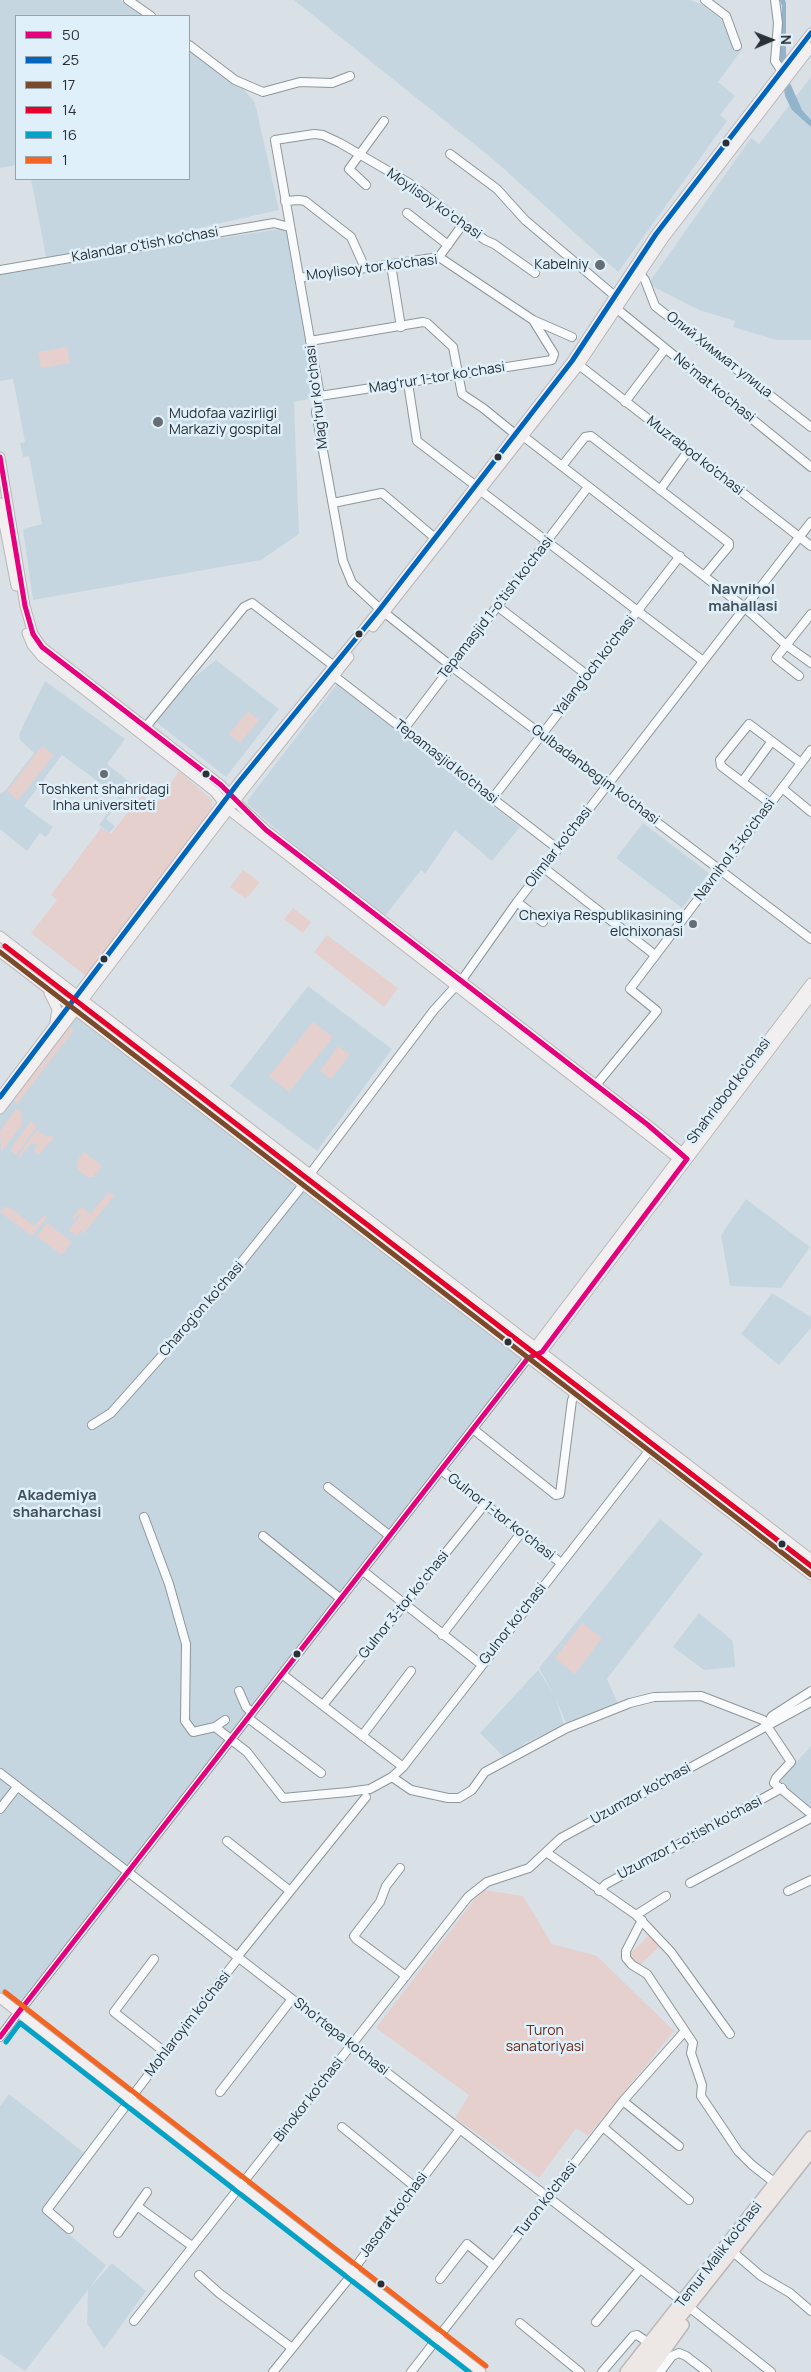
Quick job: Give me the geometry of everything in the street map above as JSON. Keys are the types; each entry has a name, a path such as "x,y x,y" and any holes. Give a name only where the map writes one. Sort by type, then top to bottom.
{"highway":[{"name":"Temur Malik ko'chasi","path":"637,2372 775,2182 811,2137"},
{"name":"Temur Malik ko'chasi","path":"710,2273 733,2252 811,2152"},
{"name":"Temur Malik ko'chasi","path":"626,2372 686,2304"},
{"path":"617,2372 643,2339 686,2304"},
{"path":"649,2372 667,2355 686,2304"}],"main road":[{"path":"520,436 656,234 800,54 811,33"},
{"path":"766,96 782,70 811,47"},
{"path":"233,797 334,676 478,488 579,365 664,238 750,117"},
{"path":"0,457 7,522 25,606 35,637 55,659 233,797 266,830 458,984 596,1085 682,1157"},
{"path":"0,1109 73,1008 226,806 334,666 383,611 435,538 478,488"},
{"path":"0,503 7,522 4,541 24,623 30,640 39,654 215,792 226,806 682,1157"},
{"path":"0,936 811,1559"},
{"path":"0,952 811,1575"},
{"name":"Shahriobod ko'chasi","path":"528,1358 539,1349 811,983"},
{"path":"46,988 57,1008 54,1028"},
{"name":"Shahriobod ko'chasi","path":"682,1157 811,996"},
{"path":"0,1097 54,1028 73,1008"},
{"path":"244,1140 252,1130"},
{"path":"360,1229 369,1219"},
{"path":"0,1998 17,2015"},
{"path":"0,2005 17,2015 436,2340 481,2372"},
{"path":"436,2340 472,2372"}],"street":[{"path":"128,0 150,15"},
{"path":"705,0 726,16 737,46"},
{"path":"775,0 778,23 775,61 782,70"},
{"path":"190,46 235,80 262,92 300,82 332,83 350,76"},
{"path":"366,185 349,170 384,121"},
{"name":"Moylisoy koʻchasi","path":"274,142 278,138 314,134 323,135 340,143 409,183 463,224 535,273"},
{"name":"Magʻrur koʻchasi","path":"274,142 320,396 316,412 343,561 352,583 383,611"},
{"path":"450,154 497,189 525,220 615,296"},
{"path":"285,201 299,200 305,202 350,237 355,243 365,268"},
{"path":"407,213 448,246"},
{"name":"Kalandar o'tish ko'chasi","path":"0,270 274,222 289,227"},
{"path":"440,257 463,224"},
{"name":"Moylisoy tor ko'chasi","path":"299,278 440,257 533,320 572,337"},
{"path":"391,264 401,327"},
{"name":"Олий Химмат улица","path":"640,274 645,280 656,306 811,427"},
{"name":"Ne'mat ko'chasi","path":"617,309 811,466"},
{"name":"Magʻrur 1-tor koʻchasi","path":"320,396 554,358 554,354 533,320"},
{"path":"310,341 422,322 427,323 453,347 462,394 562,466 680,556 744,607 786,645 811,663"},
{"path":"625,402 665,349"},
{"name":"Muzrabod ko'chasi","path":"579,365 811,546"},
{"path":"408,383 417,441 547,543 703,661"},
{"path":"562,466 585,437 591,436 729,543 729,546 704,576"},
{"path":"660,490 688,451"},
{"name":"Tepamasjid 1-o'tish ko'chasi","path":"404,729 588,487"},
{"path":"333,503 382,492 435,538"},
{"name":"Olimlar ko'chasi","path":"310,1174 434,1010 458,984 517,902 811,522"},
{"name":"Yalang'och ko'chasi","path":"492,799 680,556"},
{"path":"145,728 244,607 252,603 334,666"},
{"path":"497,606 587,675"},
{"name":"Gulbadanbegim ko'chasi","path":"383,611 451,666 811,939"},
{"path":"799,676 776,660 811,614"},
{"name":"Tepamasjid ko'chasi","path":"334,676 558,849"},
{"path":"770,803 721,766 720,760 748,724 800,763"},
{"path":"742,782 772,741"},
{"name":"Navnihol 3-ko'chasi","path":"596,1085 657,1010 630,989 811,750"},
{"path":"782,788 811,812"},
{"path":"544,868 655,955"},
{"path":"517,902 543,922"},
{"name":"Charog'on ko'chasi","path":"92,1425 111,1413 208,1304 303,1185"},
{"path":"0,2037 528,1358"},
{"path":"473,1429 556,1495 560,1494 562,1492 572,1400 575,1394"},
{"name":"Gulnor koʻchasi","path":"368,1793 392,1777 403,1766 649,1451"},
{"name":"Gulnor 1-tor koʻchasi","path":"441,1470 561,1564"},
{"path":"328,1487 390,1536"},
{"name":"Gulnor 3-tor koʻchasi","path":"323,1705 484,1504"},
{"path":"144,1517 169,1584 186,1644 185,1721 193,1732 215,1727 225,1720"},
{"path":"442,1635 521,1532"},
{"path":"263,1536 341,1599"},
{"path":"362,1571 482,1665"},
{"path":"362,1736 411,1671"},
{"path":"282,1674 403,1766"},
{"path":"239,1690 250,1716 321,1773"},
{"name":"Uzumzor ko'chasi","path":"766,1725 772,1716 811,1691"},
{"path":"392,1777 398,1784 410,1790 448,1798 459,1798 472,1790 485,1772 563,1730 630,1703 654,1697 701,1696 763,1720 791,1762 774,1780 774,1783 811,1814"},
{"name":"Uzumzor ko'chasi","path":"487,1882 522,1872 535,1864 561,1838 811,1702"},
{"path":"215,1727 247,1752 283,1798 368,1793"},
{"name":"Sho'rtepa ko'chasi","path":"0,1773 129,1871 771,2372"},
{"path":"0,1809 18,1787"},
{"name":"Uzumzor 1-o'tish ko'chasi","path":"599,1891 606,1884 782,1788"},
{"name":"Mohlaroyim ko'chasi","path":"69,2229 47,2210 239,1957 368,1793"},
{"path":"690,1883 811,1818"},
{"path":"227,1841 290,1891"},
{"path":"546,1852 599,1891 639,1917 670,1952 730,2034"},
{"path":"400,1868 386,1886 380,1902 354,1936 406,1976"},
{"path":"788,1891 811,1880"},
{"name":"Binokor ko'chasi","path":"134,2321 468,1897 487,1882"},
{"path":"666,1896 639,1917 626,1952 626,1958 632,1965 647,1974 693,2043 691,2053 702,2085 701,2096 738,2151 752,2165 775,2182"},
{"path":"154,1959 114,2012 166,2053"},
{"path":"220,2092 292,1999"},
{"name":"Turon ko'chasi","path":"411,2372 623,2101 686,2031"},
{"path":"623,2101 679,2146"},
{"path":"342,2127 415,2187"},
{"path":"603,2127 689,2200"},
{"name":"Jasorat ko'chasi","path":"273,2372 351,2274 460,2129"},
{"path":"118,2233 147,2192"},
{"path":"137,2206 192,2246"},
{"path":"440,2279 467,2244 494,2266"},
{"path":"733,2252 761,2276 790,2293 811,2311"},
{"path":"596,2322 640,2269"},
{"path":"199,2275 219,2293 292,2348"},
{"path":"520,2323 580,2372"},
{"path":"602,2372 633,2336 638,2335 643,2339"},
{"path":"660,2372 667,2355 676,2354 684,2354 707,2372"}],"shaded area":[{"path":"0,0 120,0 142,15 15,15 15,165 0,168"},
{"path":"294,0 690,0 701,4 722,20 735,46 743,48 718,82 735,96 720,115 727,121 618,272 494,160"},
{"path":"190,49 237,81 255,103 279,210 47,262 31,180 190,180"},
{"path":"811,77 811,340 776,340 733,327 735,321 699,310 648,284 751,138 759,144"},
{"name":"Mudofaa vazirligi Markaziy gospital","path":"286,228 317,397 294,402 299,534 261,560 33,600 23,529 42,524 29,456 23,457 20,443 25,442 13,379 0,381 0,275"},
{"path":"216,660 279,709 226,777 156,722 183,686"},
{"name":"Toshkent shahridagi Inha universiteti","path":"45,681 125,739 107,764 132,784 106,819 115,826 109,833 99,825 119,797 62,755 24,806 53,827 46,837 40,833 27,851 0,829 0,793 5,791 34,753 20,740 19,734"},
{"path":"337,684 520,827 492,861 455,830 425,874 421,870 382,920 247,804 248,800"},
{"path":"643,823 709,873 682,908 616,858"},
{"path":"308,986 392,1049 317,1151 230,1086"},
{"name":"Akademiya shaharchasi","path":"76,1011 528,1358 19,2012 0,1998 0,1109"},
{"path":"746,1199 810,1247 781,1288 730,1286 721,1235"},
{"path":"772,1293 811,1317 811,1328 779,1365 741,1334"},
{"path":"660,1519 703,1554 607,1679 618,1704 566,1723 556,1699 564,1725 527,1742 505,1758 480,1733 538,1670 553,1693 539,1668"},
{"path":"699,1613 733,1641 735,1667 704,1670 673,1647"},
{"path":"811,1746 811,1810 779,1781"},
{"path":"9,2094 91,2158 48,2217 106,2265 89,2289 112,2263 146,2291 104,2349 87,2324 88,2290 25,2371 0,2354 0,2106"}],"green space":[{"path":"67,347 70,363 41,368 38,352"},
{"path":"248,711 259,720 240,743 229,734"},
{"path":"42,746 54,755 18,800 7,791"},
{"path":"179,771 212,800 212,809 86,976 31,933 57,900 51,895 101,828 111,834 141,795 155,806"},
{"path":"243,870 260,882 246,899 230,887"},
{"path":"293,908 311,922 303,933 284,919"},
{"path":"327,935 398,988 384,1007 314,952"},
{"path":"313,1022 333,1037 289,1092 269,1076"},
{"path":"70,1027 74,1030 17,1104 14,1100"},
{"path":"338,1046 350,1054 331,1079 320,1071"},
{"path":"16,1109 21,1112 22,1125 1,1152 0,1131"},
{"path":"30,1122 35,1124 36,1128 16,1155 11,1151 12,1147"},
{"path":"37,1130 47,1137 50,1135 54,1138 38,1155 34,1152 37,1144 32,1143 20,1157 18,1155"},
{"path":"84,1152 102,1166 93,1177 88,1177 78,1170 77,1161"},
{"path":"109,1192 114,1196 83,1234 81,1232 88,1222 76,1236 69,1230 80,1216 86,1220 79,1214 74,1220 72,1218 81,1207 90,1214"},
{"path":"4,1207 12,1209 34,1226 45,1215 47,1217 32,1236 0,1212"},
{"path":"47,1223 72,1242 62,1255 37,1236"},
{"path":"582,1623 602,1638 575,1674 555,1658"},
{"name":"Turon sanatoriyasi","path":"485,1890 523,1896 552,1944 597,1956 674,2031 588,2136 576,2128 539,2178 455,2118 469,2095 376,2028 474,1900"},
{"path":"649,1935 660,1946 639,1966 629,1955"}],"water":[{"path":"780,0 785,0 786,3 786,53 790,83 802,110 811,120 811,127 792,110 785,96 780,58 782,6"}],"transit line":[{"name":"25","path":"0,1097 238,783 380,609 572,361 656,234 811,33"},
{"name":"50","path":"0,457 25,606 33,634 42,647 221,785 266,830 648,1125 687,1159 542,1352 528,1358 15,2017"},
{"name":"14","path":"5,946 811,1566"},
{"name":"17","path":"0,952 811,1575"},
{"name":"1","path":"5,1992 486,2366"},
{"name":"50","path":"0,2037 23,2006"},
{"name":"16","path":"6,2042 20,2023 469,2372"}],"place":[{"name":"Kabelniy","path":"600,265"},
{"name":"Mudofaa vazirligi Markaziy gospital","path":"158,422"},
{"name":"Toshkent shahridagi Inha universiteti","path":"104,774"},
{"name":"Chexiya Respublikasining elchixonasi","path":"693,924"}],"district":[{"name":"Navnihol mahallasi","path":"743,598"},
{"name":"Akademiya shaharchasi","path":"57,1504"}]}
